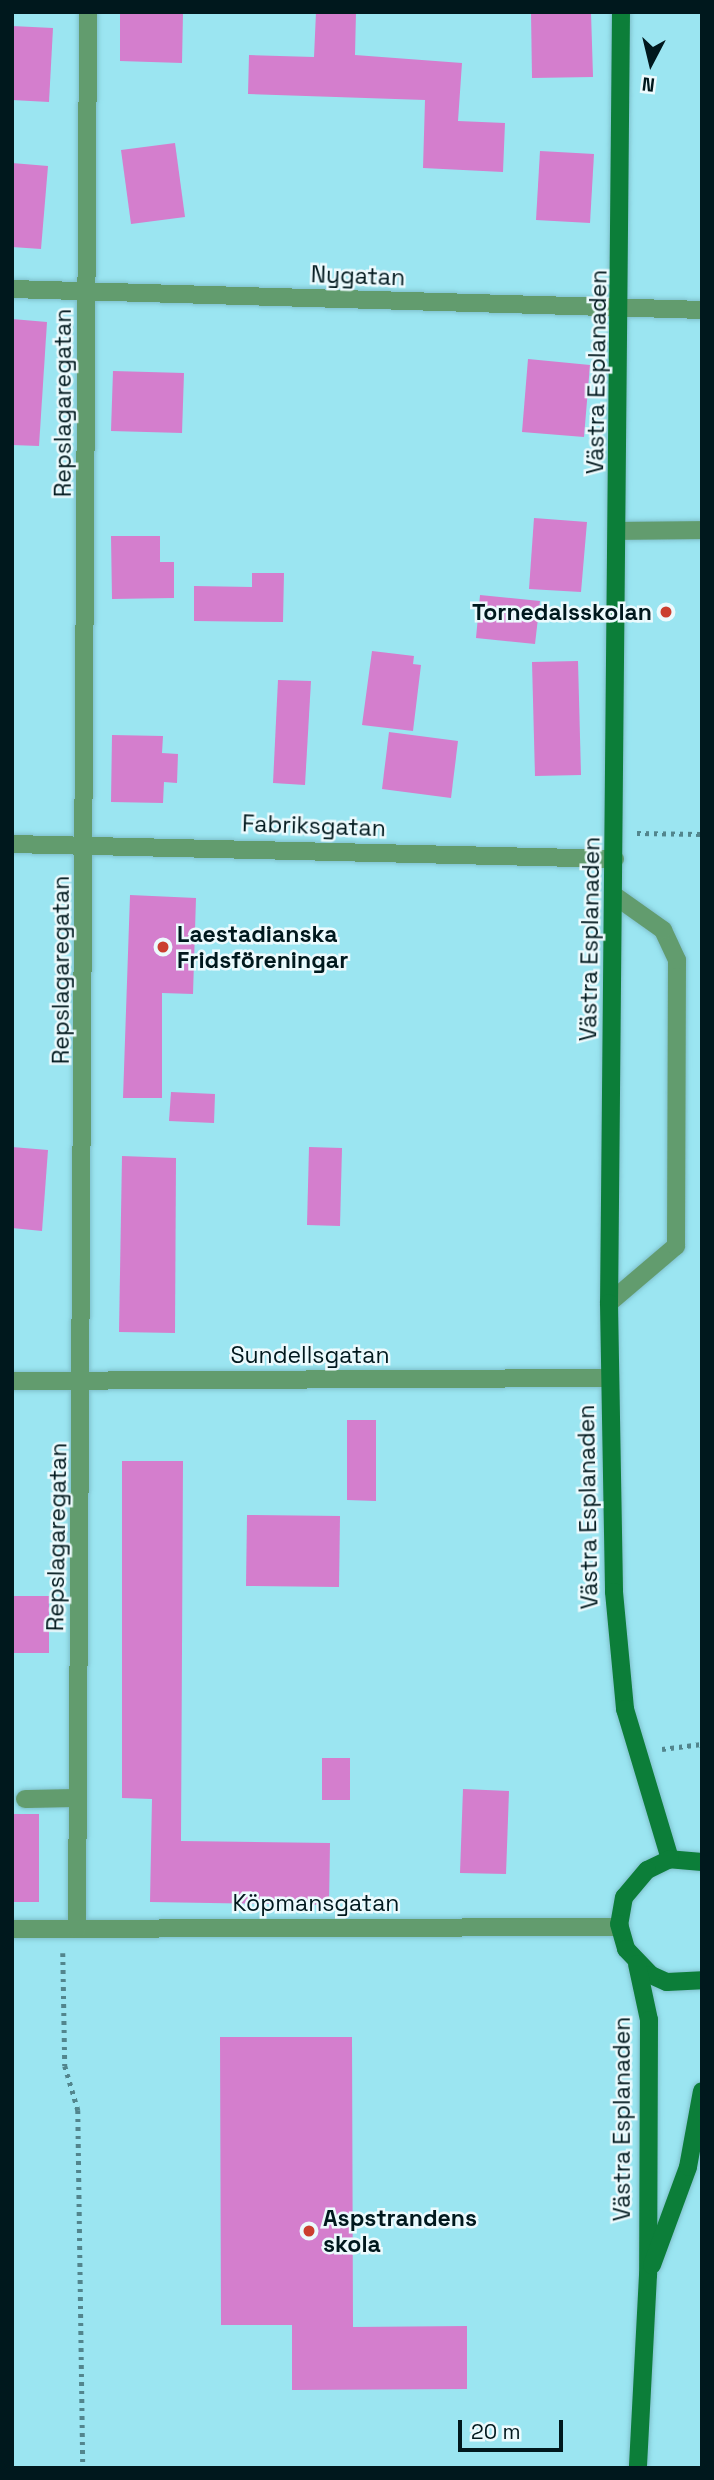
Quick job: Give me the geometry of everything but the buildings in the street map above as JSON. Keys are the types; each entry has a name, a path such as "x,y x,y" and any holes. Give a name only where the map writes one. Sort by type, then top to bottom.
{"street":[{"name":"Repslagaregatan","path":"70,1929 78,1798 83,1381 88,12"},
{"name":"Västra Esplanaden","path":"621,12 622,311 609,1303 616,1657 637,1752 670,1858"},
{"name":"Nygatan","path":"12,289 88,289 622,311 702,310"},
{"path":"619,531 702,530"},
{"name":"Fabriksgatan","path":"12,844 615,859"},
{"path":"609,1303 676,1246 677,960 663,930 615,895"},
{"name":"Sundellsgatan","path":"12,1381 609,1378"},
{"path":"26,1799 78,1798"},
{"path":"620,1927 634,1882 670,1858 702,1862"},
{"name":"Västra Esplanaden","path":"620,1927 637,1964 649,2020 648,2275 638,2468"},
{"name":"Köpmansgatan","path":"12,1929 620,1927"},
{"path":"637,1964 667,1982 702,1980"},
{"name":"Västra Esplanaden","path":"648,2275 688,2167 702,2091"}],"path":[{"path":"615,832 702,834"},
{"path":"637,1752 702,1744"},
{"path":"70,1929 65,2066 78,2110 83,2468"}],"place":[{"name":"Tornedalsskolan","path":"666,612"},
{"name":"Laestadianska Fridsföreningar","path":"163,947"},
{"name":"Aspstrandens skola","path":"309,2231"}]}
